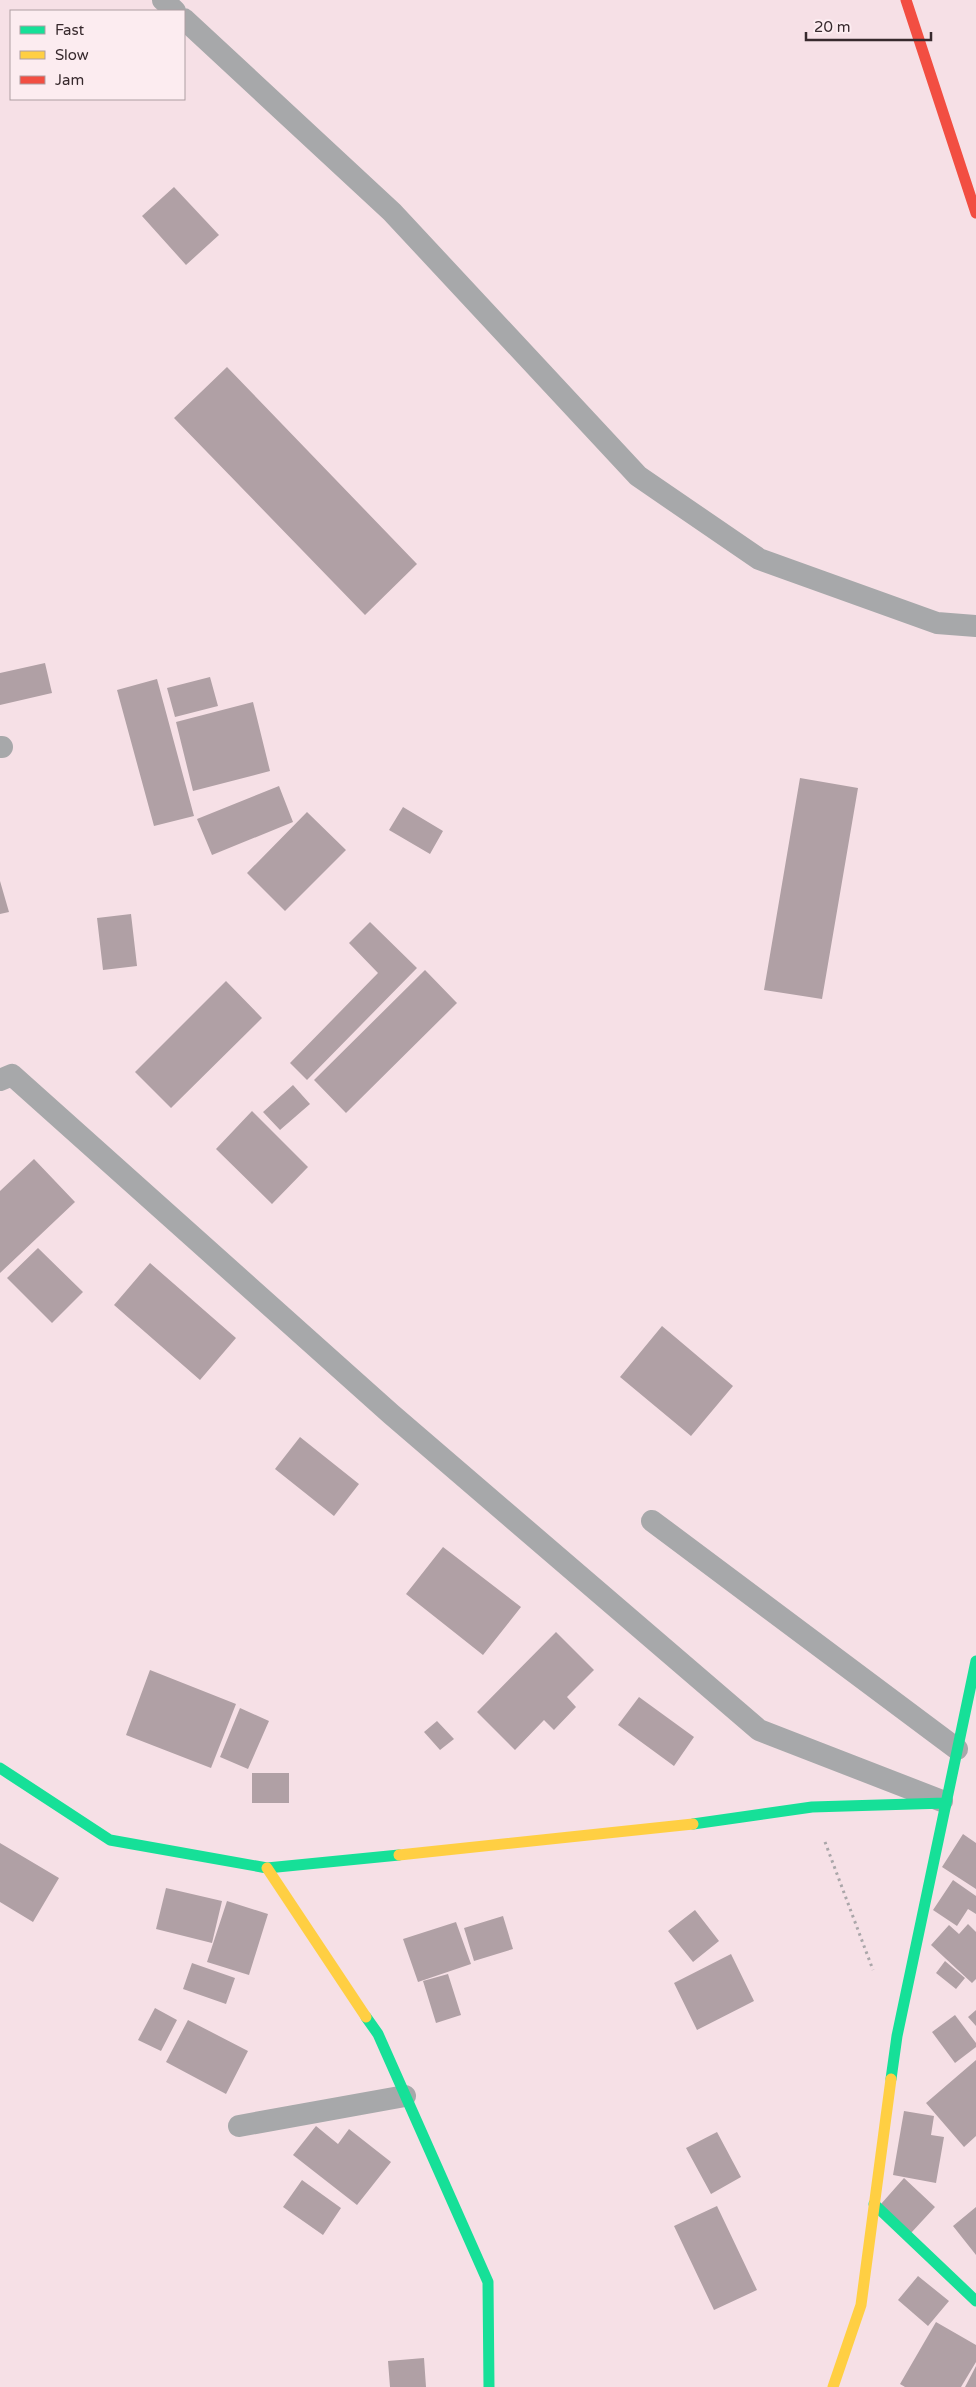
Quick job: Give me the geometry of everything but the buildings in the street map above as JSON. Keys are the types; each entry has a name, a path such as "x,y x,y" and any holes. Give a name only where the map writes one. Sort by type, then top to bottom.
{"street":[{"path":"906,0 976,213"},
{"path":"833,2387 861,2305 897,2036 946,1803 964,1754 976,1661"},
{"path":"0,1768 110,1840 267,1868 674,1827 812,1807 946,1803"},
{"path":"267,1868 378,2034 488,2282 489,2387"},
{"path":"874,2204 976,2301"}],"lane":[{"path":"163,0 174,10"},
{"path":"185,20 392,212 638,476 759,558 937,623 976,626"},
{"path":"0,1080 12,1075 390,1414 759,1730 946,1803"},
{"path":"652,1521 964,1754"},
{"path":"239,2126 405,2096"}],"path":[{"path":"812,1807 873,1972"}],"traffic: fast":[{"path":"891,2079 897,2036 976,1661"},
{"path":"0,1768 110,1840 267,1868 399,1855"},
{"path":"693,1824 812,1807 946,1803"},
{"path":"366,2017 378,2034 488,2282 489,2387"},
{"path":"874,2204 976,2301"}],"traffic: slow":[{"path":"399,1855 693,1824"},
{"path":"267,1868 366,2017"},
{"path":"833,2387 861,2305 891,2079"}],"traffic: jam":[{"path":"906,0 976,213"}]}
